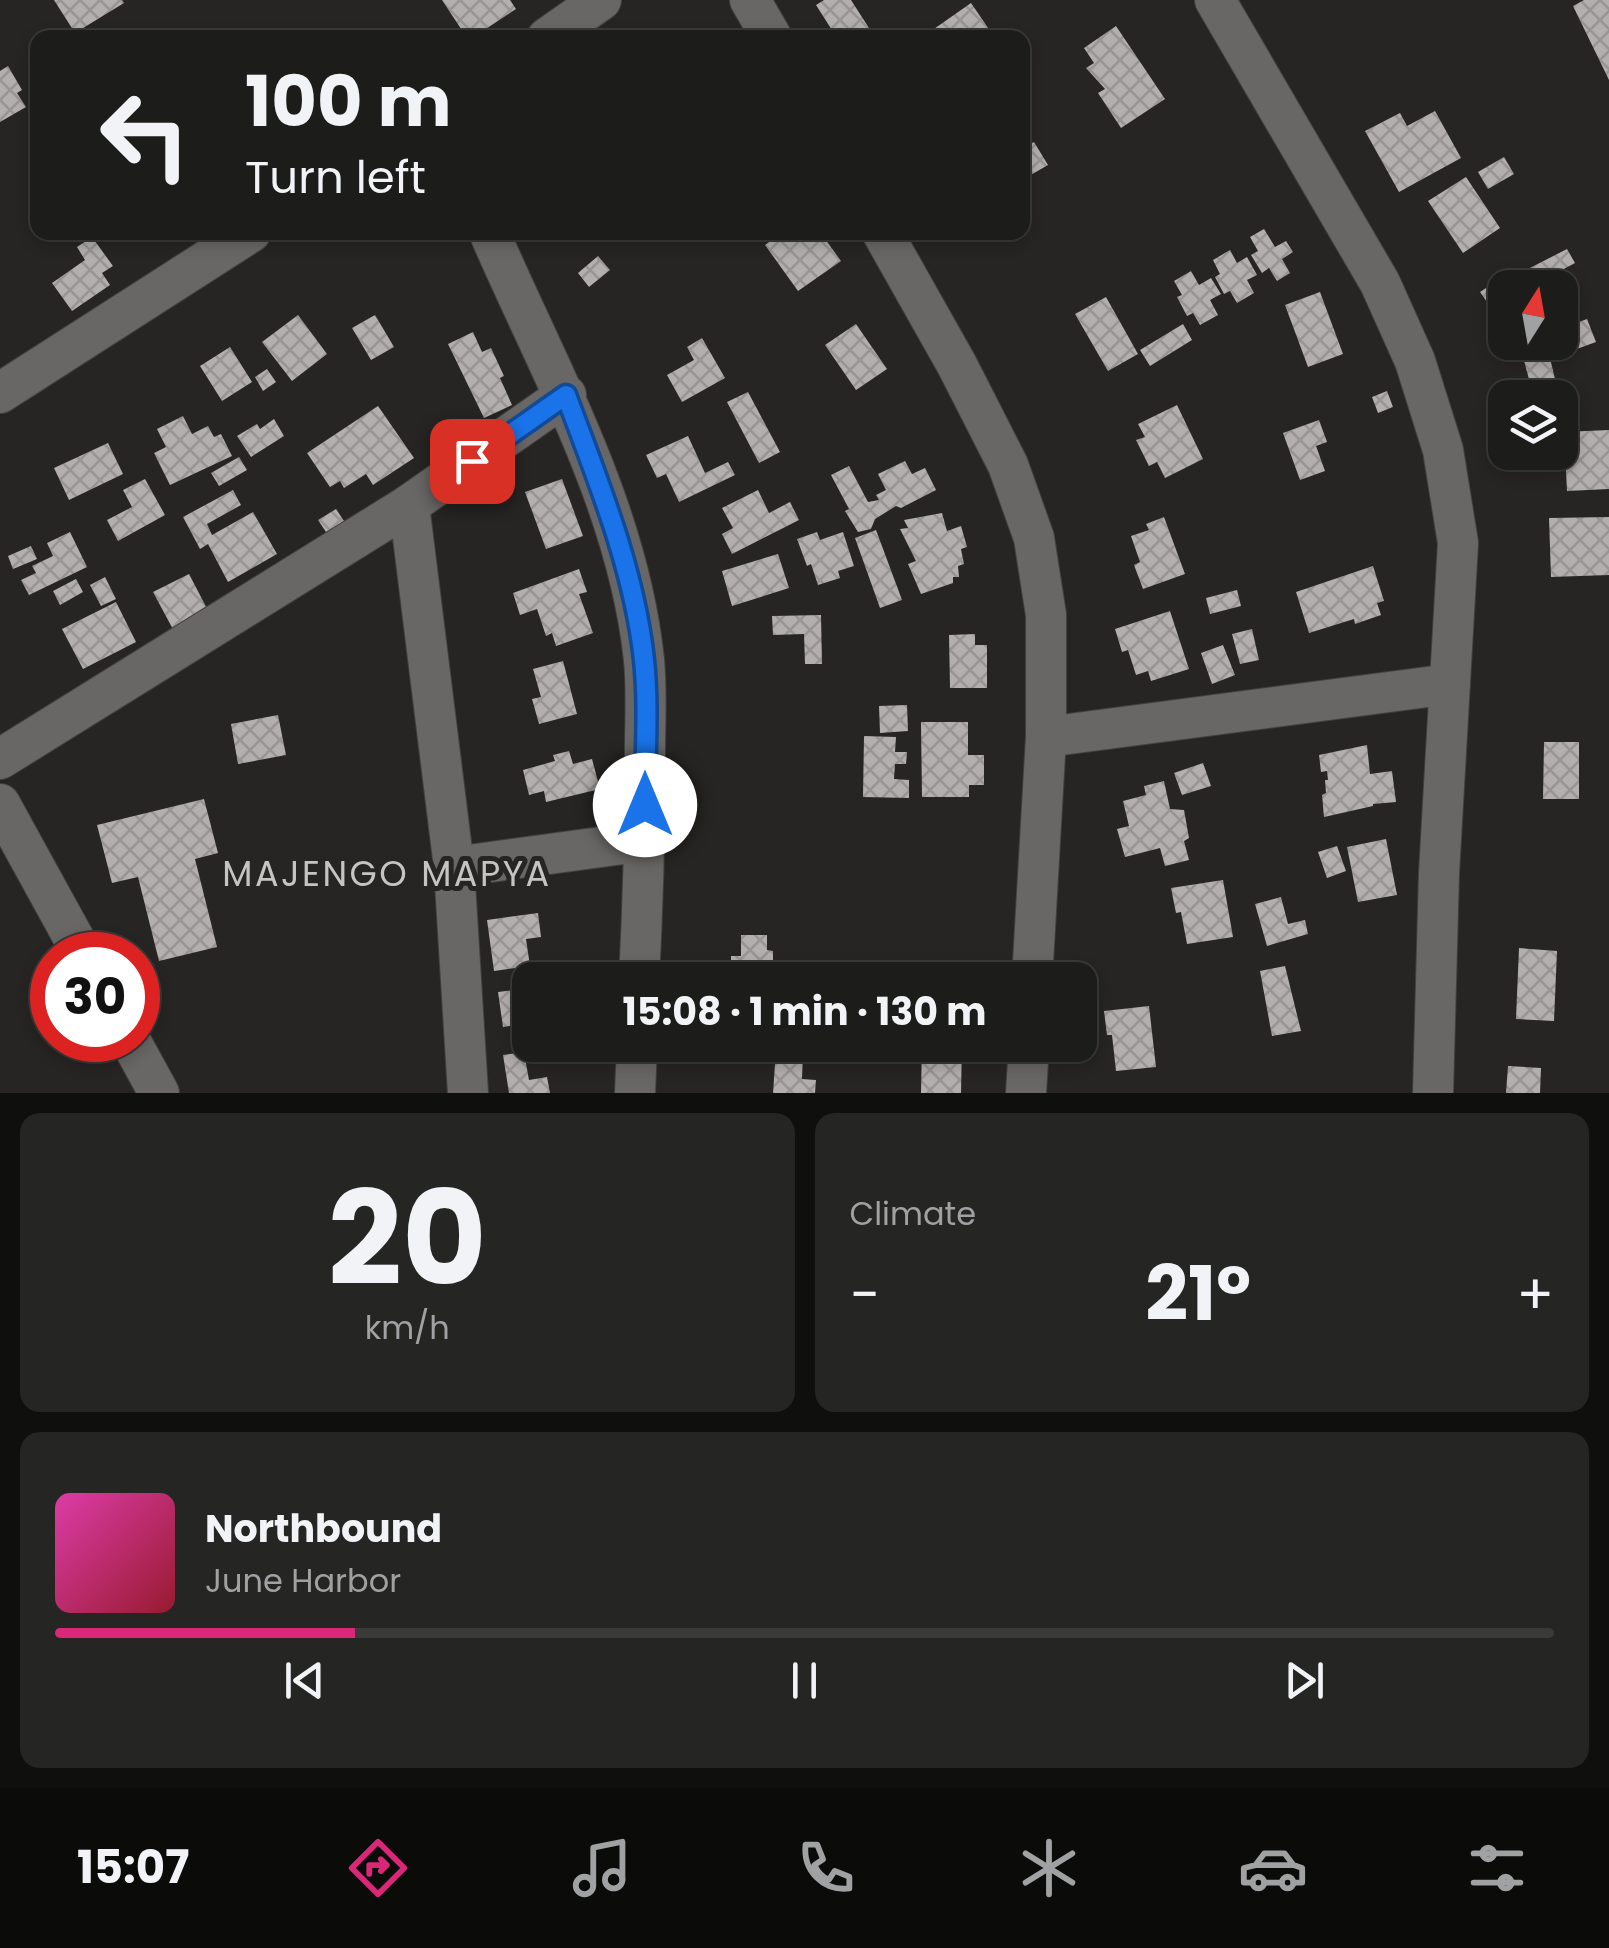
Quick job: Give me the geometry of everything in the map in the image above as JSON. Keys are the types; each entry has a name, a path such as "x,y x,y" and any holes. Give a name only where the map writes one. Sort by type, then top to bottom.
{"street":[{"path":"558,30 601,0"},
{"path":"750,0 767,30"},
{"path":"1215,0 1380,283 1416,361 1443,450 1458,543 1439,873 1433,1093"},
{"path":"0,393 239,240"},
{"path":"493,240 566,395 614,527 634,604 644,661 645,841 640,962"},
{"path":"886,240 1008,465 1034,538 1046,615 1046,737 1033,962"},
{"path":"0,759 409,505 566,395"},
{"path":"409,505 454,866 468,1093"},
{"path":"1046,737 1450,684"},
{"path":"0,804 70,932"},
{"path":"454,866 645,841"},
{"path":"142,1062 159,1093"},
{"path":"634,1093 635,1062"},
{"path":"1026,1093 1028,1062"}],"building":[{"path":"54,0 124,3 80,30 73,30"},
{"path":"442,0 510,0 516,9 484,30 462,30"},
{"path":"824,0 851,0 869,28 832,30 816,5"},
{"path":"1584,0 1609,0 1609,80 1573,6"},
{"path":"971,3 990,30 932,30"},
{"path":"1116,26 1165,99 1121,128 1098,93 1105,89 1086,68 1094,63 1084,48"},
{"path":"8,66 22,90 17,93 26,107 0,122 0,71"},
{"path":"1435,111 1461,158 1399,192 1365,131 1400,113 1407,126"},
{"path":"1034,142 1048,165 1030,175 1030,144"},
{"path":"1504,157 1514,174 1488,189 1478,172"},
{"path":"1466,177 1500,228 1463,253 1428,201"},
{"path":"1264,229 1275,247 1286,241 1293,252 1282,259 1290,273 1277,281 1269,268 1262,273 1251,255 1258,251 1250,237"},
{"path":"94,240 113,266 102,273 110,285 72,311 52,283 85,260 77,247"},
{"path":"772,240 826,240 841,261 798,291 765,245"},
{"path":"1567,249 1575,263 1562,270 1526,270"},
{"path":"1230,250 1237,263 1247,257 1257,275 1247,280 1254,293 1237,303 1230,291 1224,294 1215,277 1220,274 1213,260"},
{"path":"598,256 610,270 589,287 578,273"},
{"path":"1191,271 1199,285 1211,278 1221,294 1210,300 1218,315 1200,325 1193,313 1187,316 1174,281"},
{"path":"1488,287 1488,304 1480,292"},
{"path":"1320,292 1343,354 1308,367 1285,305"},
{"path":"1106,297 1138,354 1108,371 1075,314"},
{"path":"298,315 327,354 292,381 262,342"},
{"path":"375,315 394,347 371,360 352,328"},
{"path":"1587,319 1596,342 1578,349 1578,322"},
{"path":"856,324 887,369 856,390 825,345"},
{"path":"1183,324 1192,340 1150,366 1140,350"},
{"path":"473,332 482,352 491,348 512,405 484,418 448,344"},
{"path":"702,338 725,378 682,402 667,375 694,360 687,347"},
{"path":"230,347 252,382 222,401 200,366"},
{"path":"1524,360 1550,360 1555,380 1529,380"},
{"path":"267,369 276,382 263,391 255,377"},
{"path":"1387,391 1393,407 1378,413 1372,397"},
{"path":"748,392 780,452 759,463 727,402"},
{"path":"1177,405 1203,459 1165,478 1157,462 1149,466 1136,440 1145,437 1138,424"},
{"path":"378,406 414,458 373,485 366,474 344,488 340,481 330,487 307,453"},
{"path":"183,416 192,434 208,426 214,437 221,434 232,456 170,485 154,453 166,447 157,429"},
{"path":"274,419 284,436 251,457 237,436 257,424 260,429"},
{"path":"1319,420 1327,442 1316,446 1325,471 1300,480 1283,433"},
{"path":"1609,430 1609,489 1567,491 1566,470 1578,470 1578,431"},
{"path":"688,436 705,473 728,462 735,475 679,502 666,474 657,478 646,455"},
{"path":"108,443 123,474 69,500 54,468"},
{"path":"239,457 247,470 219,486 211,473"},
{"path":"905,461 912,474 925,468 936,490 901,508 896,506 875,519 871,529 858,532 831,475 849,466 868,502 879,500 876,495 886,490 878,474"},
{"path":"145,479 165,515 118,541 107,520 132,507 123,490"},
{"path":"562,479 583,536 546,549 525,492"},
{"path":"233,490 241,505 207,524 212,535 253,512 277,554 228,582 208,544 200,549 183,517"},
{"path":"758,490 769,513 790,502 799,520 732,554 722,534 733,528 722,508"},
{"path":"336,509 348,527 330,538 318,520"},
{"path":"942,513 947,531 961,526 967,547 961,549 964,564 958,566 959,577 953,577 953,583 921,594 908,564 916,561 900,529 908,528 904,520"},
{"path":"1164,517 1185,574 1143,589 1134,565 1140,562 1131,536 1149,530 1146,524"},
{"path":"1609,517 1609,575 1551,577 1549,518"},
{"path":"876,530 902,600 880,608 855,538"},
{"path":"70,532 87,567 29,595 21,580 36,573 32,566 53,556 47,543"},
{"path":"817,532 820,540 843,532 854,566 838,571 840,578 818,585 797,539"},
{"path":"31,546 37,559 13,569 8,556"},
{"path":"778,554 789,588 732,606 722,571"},
{"path":"1373,566 1384,601 1377,603 1381,615 1309,633 1296,592"},
{"path":"579,569 587,592 579,594 593,633 556,646 552,633 546,636 537,609 520,615 513,593"},
{"path":"189,574 214,622 175,633 153,592"},
{"path":"105,577 116,599 101,606 90,585"},
{"path":"76,579 83,592 60,605 53,591"},
{"path":"1237,590 1241,606 1210,614 1206,598"},
{"path":"116,602 136,642 83,669 62,629"},
{"path":"1170,611 1189,669 1151,681 1148,671 1136,675 1128,650 1122,652 1115,629"},
{"path":"821,615 822,664 805,664 804,634 773,635 772,616"},
{"path":"1252,629 1259,660 1240,664 1232,634"},
{"path":"975,634 975,645 987,645 987,688 950,688 949,635"},
{"path":"1223,645 1235,675 1212,684 1201,653"},
{"path":"563,661 577,714 539,724 532,699 541,697 533,669"},
{"path":"907,705 908,731 880,733 879,706"},
{"path":"278,715 286,755 238,764 231,724"},
{"path":"921,722 968,722 968,755 984,755 984,785 969,785 969,797 922,797"},
{"path":"864,736 896,737 895,752 907,752 906,764 895,764 894,779 909,780 909,798 863,797"},
{"path":"1544,742 1579,742 1579,799 1543,799"},
{"path":"1367,745 1370,774 1392,771 1396,802 1324,817 1322,795 1328,780 1327,771 1321,772 1319,755"},
{"path":"569,751 573,764 592,759 600,789 546,802 544,791 529,795 523,770 555,761 553,755"},
{"path":"1203,763 1211,786 1182,795 1174,773"},
{"path":"1164,781 1170,809 1184,810 1189,838 1184,841 1189,860 1165,866 1160,848 1125,857 1117,829 1129,826 1123,801 1146,795 1144,786"},
{"path":"204,799 218,853 195,859 217,947 160,961 160,932 152,932 138,877 112,883 97,825"},
{"path":"1386,839 1397,895 1358,902 1347,847"},
{"path":"1337,846 1346,871 1327,878 1318,852"},
{"path":"1223,880 1233,937 1187,944 1181,912 1176,913 1171,888"},
{"path":"1281,897 1288,924 1305,920 1308,934 1267,946 1255,904"},
{"path":"538,913 541,937 526,939 529,962 512,962 512,968 494,971 487,920"},
{"path":"741,935 767,935 767,950 773,951 773,962 731,962 731,956 741,956"},
{"path":"1519,948 1557,951 1554,1021 1516,1019"},
{"path":"1285,966 1301,1031 1272,1036 1260,971"},
{"path":"512,990 512,1026 503,1027 498,992"},
{"path":"1149,1006 1156,1067 1116,1071 1112,1035 1107,1035 1104,1011"},
{"path":"512,1054 512,1062 526,1062 529,1080 547,1077 550,1093 509,1093 503,1055"},
{"path":"775,1062 803,1062 802,1079 816,1080 815,1093 773,1093"},
{"path":"922,1062 962,1062 961,1093 921,1093"},
{"path":"1508,1066 1541,1068 1540,1093 1506,1093"}],"district":[{"name":"MAJENGO MAPYA","path":"387,873"}],"route":[{"path":"472,461 566,395 614,527 634,604 644,661 645,805"}]}
